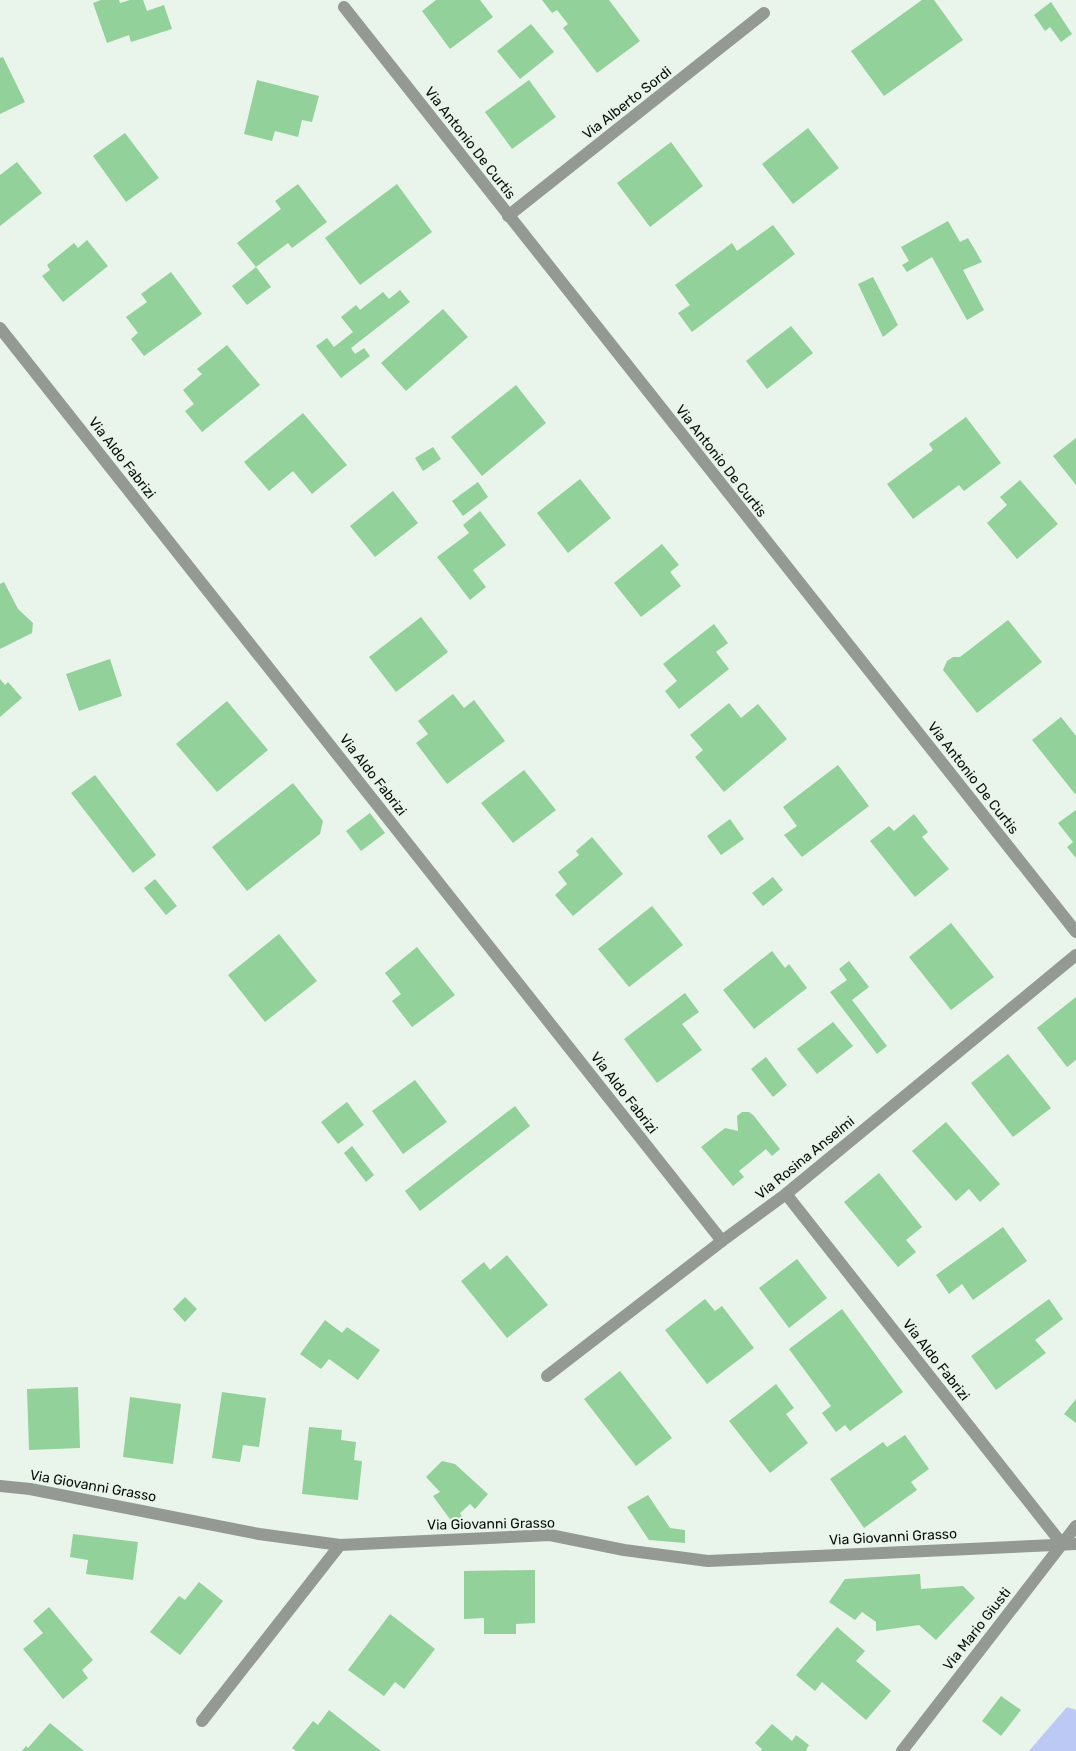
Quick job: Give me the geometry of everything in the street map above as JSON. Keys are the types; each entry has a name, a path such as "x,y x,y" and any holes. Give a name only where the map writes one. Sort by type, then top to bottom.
{"street":[{"name":"Via Antonio De Curtis","path":"344,7 1076,932"},
{"name":"Via Alberto Sordi","path":"508,216 764,13"},
{"name":"Via Aldo Fabrizi","path":"0,328 722,1241"},
{"name":"Via Rosina Anselmi","path":"547,1376 786,1194 1076,955"},
{"name":"Via Aldo Fabrizi","path":"786,1194 1062,1544"},
{"name":"Via Giovanni Grasso","path":"0,1486 30,1489 259,1534 340,1545 550,1535 624,1550 708,1561 1076,1544"},
{"name":"Via Mario Giusti","path":"902,1751 1076,1526"},
{"path":"202,1721 340,1545"}],"shaded area":[{"path":"1067,1707 1076,1710 1076,1751 1029,1751"}],"building":[{"path":"101,0 119,0 120,3 130,0 143,0 147,11 164,5 172,29 131,42 129,35 107,43 93,3"},
{"path":"436,0 480,0 493,17 450,49 422,11"},
{"path":"542,0 609,0 640,41 597,73 563,28 568,24 557,10 552,13"},
{"path":"922,0 934,0 963,40 884,96 851,51"},
{"path":"1051,2 1072,34 1061,42 1050,27 1045,31 1034,15"},
{"path":"531,24 554,52 520,79 497,51"},
{"path":"3,57 25,102 0,114 0,58"},
{"path":"257,80 319,96 312,122 302,120 298,137 275,131 272,141 244,134"},
{"path":"529,80 556,117 512,149 485,112"},
{"path":"808,128 839,168 793,204 762,164"},
{"path":"125,133 159,178 126,202 93,156"},
{"path":"671,142 703,186 650,227 617,183"},
{"path":"17,162 42,193 0,226 0,175"},
{"path":"298,184 327,222 292,248 288,243 256,267 237,243 281,209 275,201"},
{"path":"397,184 432,232 360,285 325,238"},
{"path":"948,221 960,242 968,238 982,262 963,270 984,310 967,320 932,257 907,272 902,265 909,261 901,247"},
{"path":"773,225 795,254 692,332 678,313 690,305 675,285 732,243 737,251"},
{"path":"87,240 108,266 63,302 42,276 50,270 47,265 74,243 78,248"},
{"path":"256,267 271,287 247,305 232,286"},
{"path":"171,272 202,314 144,356 131,339 138,333 126,317 147,302 141,294"},
{"path":"873,277 898,325 883,337 858,284"},
{"path":"400,290 410,302 351,348 355,354 364,348 370,356 341,378 316,346 327,338 334,347 353,332 341,317 356,305 360,310 383,292 389,299"},
{"path":"443,309 468,337 406,391 381,363"},
{"path":"791,326 813,353 767,389 746,361"},
{"path":"227,345 260,385 202,432 185,411 194,404 183,390 202,374 197,369"},
{"path":"516,385 546,423 482,476 451,437"},
{"path":"303,413 347,465 312,494 293,471 269,491 244,462"},
{"path":"966,417 1001,463 964,491 959,485 913,519 887,484 933,450 929,444"},
{"path":"1076,438 1076,485 1053,456"},
{"path":"433,447 441,459 423,471 415,458"},
{"path":"580,479 611,518 568,553 537,513"},
{"path":"1020,480 1058,524 1017,559 987,523 1007,505 1000,497"},
{"path":"478,482 488,497 463,516 452,501"},
{"path":"393,491 418,523 375,557 350,526"},
{"path":"480,511 506,545 473,570 486,587 470,600 437,557 469,533 463,525"},
{"path":"662,544 679,565 670,572 681,586 641,617 614,583"},
{"path":"4,582 18,609 33,623 32,633 0,649 0,584"},
{"path":"421,617 448,652 396,692 369,657"},
{"path":"1008,620 1042,662 977,713 943,670 947,661 953,657 960,657"},
{"path":"714,624 728,643 716,652 729,669 679,709 665,691 677,681 663,664"},
{"path":"110,659 122,696 79,711 66,674"},
{"path":"0,679 5,685 8,682 22,698 0,717"},
{"path":"453,694 464,708 474,700 505,741 447,784 416,743 428,734 418,721"},
{"path":"227,701 268,750 217,792 176,744"},
{"path":"729,703 741,718 758,704 787,739 724,792 695,757 703,750 690,735"},
{"path":"1061,717 1076,736 1075,794 1032,740"},
{"path":"838,765 869,806 802,857 784,835 797,826 783,807"},
{"path":"524,770 556,810 513,843 481,803"},
{"path":"95,775 156,855 133,873 71,793"},
{"path":"293,783 323,821 320,834 247,891 212,847"},
{"path":"1076,810 1076,858 1067,847 1073,842 1058,823"},
{"path":"370,813 385,833 361,851 346,831"},
{"path":"914,814 928,832 922,837 949,869 915,897 870,841 889,826 894,831"},
{"path":"730,819 744,839 721,855 707,836"},
{"path":"592,837 623,874 573,916 555,895 567,884 558,872 579,855 576,851"},
{"path":"773,877 783,890 763,906 752,893"},
{"path":"155,879 177,906 166,915 144,888"},
{"path":"652,906 683,945 629,987 598,949"},
{"path":"951,923 994,977 951,1010 909,957"},
{"path":"279,934 317,981 265,1022 228,975"},
{"path":"417,947 455,995 412,1027 392,1001 401,994 385,973"},
{"path":"772,951 785,968 789,964 807,988 754,1029 723,990"},
{"path":"849,961 869,987 852,1000 887,1046 877,1054 830,992 847,980 839,969"},
{"path":"685,993 699,1012 682,1024 702,1050 657,1083 624,1039"},
{"path":"1076,997 1076,1060 1067,1067 1037,1028"},
{"path":"833,1022 853,1046 817,1074 797,1049"},
{"path":"1008,1054 1051,1108 1013,1137 971,1083"},
{"path":"766,1057 787,1085 773,1097 751,1069"},
{"path":"415,1080 447,1122 403,1154 372,1111"},
{"path":"347,1102 364,1125 338,1144 321,1122"},
{"path":"515,1106 530,1126 420,1211 405,1191"},
{"path":"742,1112 749,1112 754,1116 780,1149 772,1156 766,1149 739,1171 744,1177 733,1186 701,1147 725,1128 738,1131 737,1116"},
{"path":"946,1122 1000,1184 980,1202 969,1189 956,1201 912,1151"},
{"path":"352,1146 374,1175 366,1182 344,1153"},
{"path":"879,1173 922,1227 906,1240 916,1252 898,1267 844,1202"},
{"path":"1003,1227 1027,1261 973,1300 962,1284 949,1294 936,1275"},
{"path":"507,1255 548,1305 507,1338 461,1281 484,1262 490,1270"},
{"path":"797,1259 827,1298 789,1328 759,1288"},
{"path":"185,1297 197,1309 185,1322 173,1309"},
{"path":"705,1299 715,1311 722,1306 754,1348 707,1384 665,1330"},
{"path":"1049,1299 1063,1319 1035,1340 1046,1353 996,1390 971,1356"},
{"path":"842,1309 903,1392 850,1431 845,1425 836,1432 822,1413 831,1406 789,1349"},
{"path":"325,1320 342,1333 347,1327 380,1350 358,1380 329,1359 321,1369 300,1354"},
{"path":"620,1371 672,1438 636,1466 584,1399"},
{"path":"776,1384 794,1408 786,1414 808,1443 770,1473 729,1421"},
{"path":"78,1387 80,1448 29,1450 27,1389"},
{"path":"222,1392 266,1398 259,1447 243,1445 240,1462 212,1458"},
{"path":"130,1397 181,1404 173,1464 123,1457"},
{"path":"1076,1399 1076,1423 1064,1414"},
{"path":"309,1427 342,1430 341,1440 356,1442 354,1460 362,1461 358,1500 302,1494"},
{"path":"905,1435 929,1469 911,1482 917,1490 864,1528 830,1479 883,1442 887,1447"},
{"path":"442,1461 455,1464 488,1494 475,1509 470,1504 460,1513 464,1522 452,1522 433,1496 440,1492 426,1477"},
{"path":"648,1495 670,1528 685,1530 685,1543 649,1540 627,1507"},
{"path":"73,1534 138,1542 133,1580 86,1574 88,1560 70,1557"},
{"path":"535,1570 535,1623 516,1624 516,1634 484,1634 484,1618 464,1619 464,1571"},
{"path":"920,1574 921,1589 963,1586 975,1598 936,1640 919,1625 876,1631 876,1622 862,1612 855,1620 829,1602 845,1579"},
{"path":"199,1582 223,1601 180,1655 150,1632 179,1596 185,1600"},
{"path":"49,1607 93,1660 82,1670 88,1678 63,1699 23,1649 43,1633 33,1621"},
{"path":"390,1614 435,1649 404,1689 395,1682 384,1696 348,1670"},
{"path":"837,1627 865,1651 856,1661 891,1691 866,1720 822,1682 815,1691 796,1675"},
{"path":"1001,1696 1021,1710 1001,1736 982,1721"},
{"path":"329,1710 381,1751 296,1751 292,1748 313,1721 318,1725"},
{"path":"50,1723 84,1751 22,1751 26,1746 28,1748"},
{"path":"772,1724 792,1741 796,1735 809,1745 807,1751 761,1751 762,1749 755,1743"}]}
